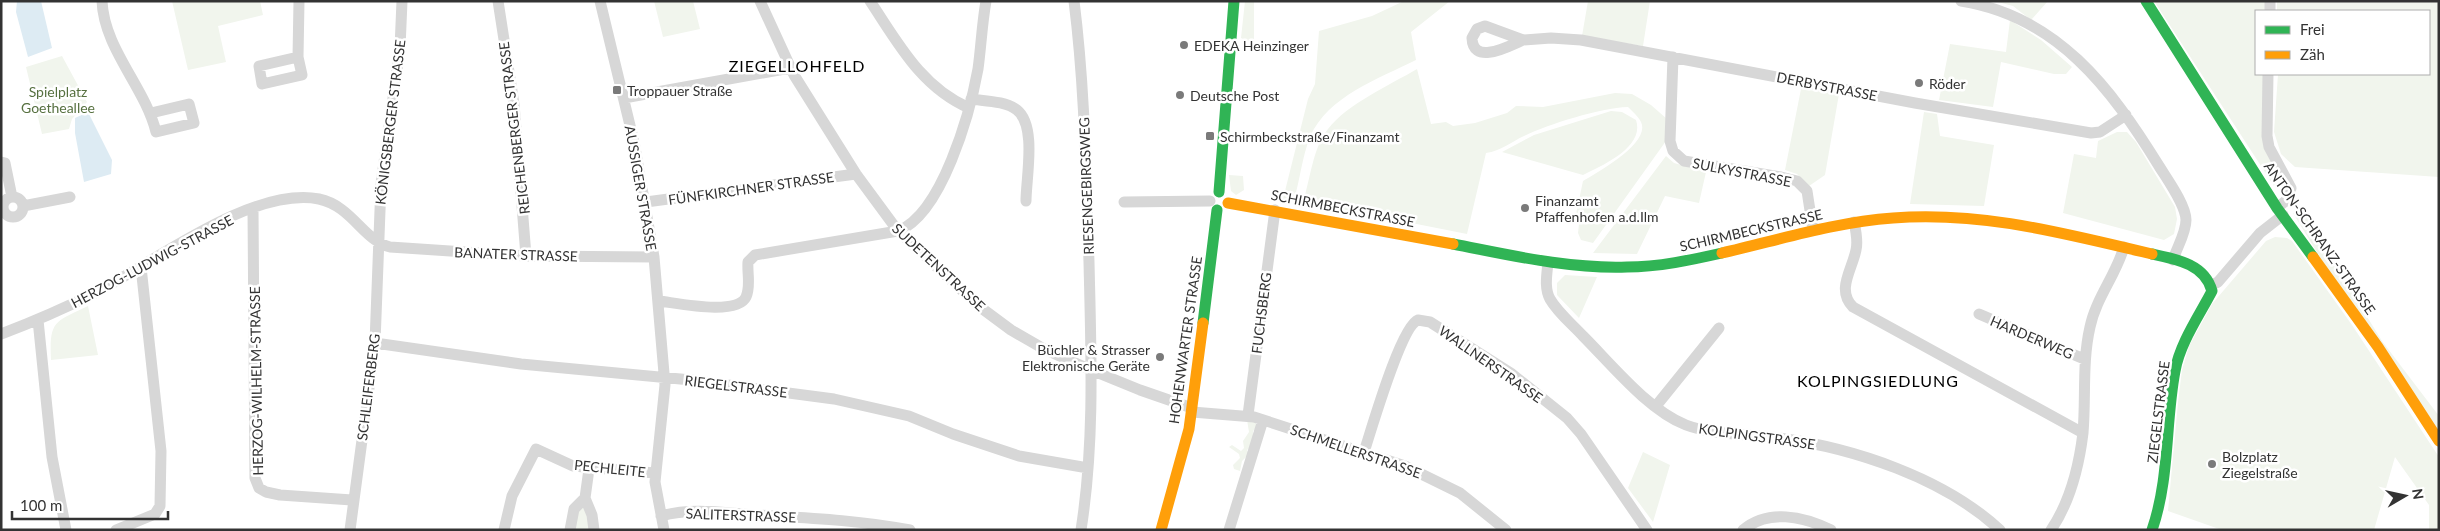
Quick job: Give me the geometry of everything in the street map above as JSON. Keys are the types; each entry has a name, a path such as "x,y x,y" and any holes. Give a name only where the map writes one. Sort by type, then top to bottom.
{"street":[{"path":"102,1 104,17 110,34 151,113"},
{"path":"298,57 299,1"},
{"name":"KÖNIGSBERGER STRASSE","path":"380,243 381,184 400,48 402,1"},
{"name":"REICHENBERGER STRASSE","path":"498,1 514,104 526,256"},
{"name":"AUSSIGER STRASSE","path":"600,1 624,98 646,202 654,257 665,378 655,473 664,530"},
{"name":"SUDETENSTRASSE","path":"760,1 790,68 856,174 898,231 980,307 1011,330 1044,349 1091,370 1192,410"},
{"path":"870,1 917,70 944,95 970,103 1008,106 1017,109 1023,117 1029,142 1026,201"},
{"path":"659,301 722,307 740,304 745,300 748,288 748,262 755,255 898,231 915,222 927,208 958,143 978,68 986,1"},
{"name":"RIESENGEBIRGSWEG","path":"1074,1 1084,97 1091,370 1088,468 1081,530"},
{"path":"1219,192 1234,1"},
{"path":"1960,1 2023,19 2056,40 2107,90 2126,115 2184,210 2186,227 2173,260"},
{"name":"ANTON-SCHRANZ-STRASSE","path":"2146,1 2280,212 2378,347 2439,441"},
{"name":"DERBYSTRASSE","path":"1522,40 1571,39 1923,105 2091,134 2104,129 2126,115"},
{"name":"SULKYSTRASSE","path":"1673,57 1670,141 1676,156 1684,161 1781,177 1797,182 1807,191 1813,230"},
{"path":"624,98 790,68"},
{"name":"ZIEGELSTRASSE","path":"2152,530 2161,504 2163,491 2175,370 2184,344 2211,294 2212,284 2218,282 2280,212 2288,199 2291,188 2269,147 2267,136 2268,75"},
{"path":"1,162 5,163 12,197"},
{"name":"FÜNFKIRCHNER STRASSE","path":"646,202 856,174"},
{"path":"1124,202 1213,206 1224,209 1228,203 1227,195 1219,192 1212,194 1213,206"},
{"path":"12,197 4,203 4,210 8,215 18,215 23,206"},
{"path":"12,197 20,200 23,206"},
{"path":"23,206 70,197"},
{"name":"HERZOG-LUDWIG-STRASSE","path":"1,334 38,320 96,293 202,231 253,209 290,198 324,200 350,215 380,243"},
{"name":"SCHIRMBECKSTRASSE","path":"1228,203 1275,210 1548,262 1605,267 1677,263 1854,222 1914,217 1988,219 2058,229 2173,260 2203,273 2212,284"},
{"name":"HOHENWARTER STRASSE","path":"1161,530 1189,429 1213,206"},
{"name":"HERZOG-WILHELM-STRASSE","path":"253,209 255,478 259,488 273,494 352,500"},
{"name":"FUCHSBERG","path":"1248,415 1275,210"},
{"path":"1854,222 1856,246 1845,290 1848,302 1852,307 2083,434"},
{"name":"BANATER STRASSE","path":"380,243 401,248 526,256 654,257"},
{"name":"SCHLEIFERBERG","path":"350,530 352,500 375,344 380,243"},
{"path":"2051,530 2060,517 2071,490 2083,434 2084,359 2092,316 2119,263 2124,247"},
{"name":"KOLPINGSTRASSE","path":"1548,262 1546,282 1550,299 1622,376 1674,420 1713,432 1817,443 1904,472 1965,501 2000,530"},
{"path":"116,530 155,514 160,506 161,451 141,267"},
{"name":"HARDERWEG","path":"1979,314 2084,359"},
{"path":"38,320 52,457 66,530"},
{"name":"WALLNERSTRASSE","path":"1364,452 1389,374 1409,328 1418,320 1430,322 1512,374 1567,418 1581,434 1648,530"},
{"path":"1656,406 1719,328"},
{"name":"RIEGELSTRASSE","path":"375,344 520,364 665,378 800,394 871,406 914,417 953,434 1019,456 1088,468"},
{"name":"SCHMELLERSTRASSE","path":"1192,410 1248,415 1405,466 1443,483 1476,504 1506,530"},
{"path":"1228,530 1263,420"},
{"name":"PECHLEITE","path":"504,530 512,496 536,449 562,462 590,469 655,473"},
{"path":"590,469 585,498 592,515 594,530"},
{"path":"570,530 574,509 585,498"},
{"name":"SALITERSTRASSE","path":"661,516 682,512 793,516 862,522 910,530"},
{"path":"1743,530 1755,521 1776,516 1811,521 1831,530"}],"green space":[{"path":"172,1 260,1 263,15 218,26 226,62 188,70"},
{"path":"654,1 693,1 700,29 663,37"},
{"path":"1245,1 1254,1 1254,44 1241,38"},
{"path":"1404,1 1450,1 1411,32 1416,60 1356,90 1329,110 1318,123 1307,145 1294,200 1282,203 1308,99 1315,84 1319,31 1372,16"},
{"path":"1588,1 1650,1 1643,46 1582,36"},
{"path":"1994,1 2048,1 2031,20 2013,6"},
{"path":"2154,1 2266,1 2267,10 2255,10 2255,75 2264,75 2262,134 2284,180 2274,186"},
{"path":"2277,1 2439,1 2439,177 2295,167 2281,154 2274,132 2278,75 2430,75 2430,10 2277,10"},
{"path":"2010,20 2041,40 2072,67 2066,74 2054,74 2001,62 1993,107 1939,100 1950,44 2006,52"},
{"name":"Spielplatz Goetheallee","path":"62,56 87,102 72,119 69,129 42,134 26,67"},
{"path":"1417,69 1431,124 1446,122 1453,126 1475,123 1507,113 1516,106 1543,107 1615,93 1632,94 1651,105 1667,119 1666,141 1593,243 1581,240 1578,233 1579,224 1575,219 1583,181 1611,164 1631,148 1638,139 1642,130 1641,122 1628,107 1589,113 1561,122 1534,131 1506,146 1486,153 1467,234 1311,203 1305,195 1316,152 1328,129 1357,103"},
{"path":"1801,89 1839,94 1825,175 1809,186 1797,174 1785,170"},
{"path":"1611,111 1622,112 1636,120 1637,130 1634,139 1620,154 1583,175 1502,152 1534,135"},
{"path":"1924,112 1937,114 1940,136 1994,145 1984,206 1910,204"},
{"path":"2117,132 2127,132 2136,142 2175,207 2177,219 2174,234 2164,240 2063,213 2074,154 2096,158 2098,141"},
{"path":"1666,156 1674,163 1706,172 1699,203 1665,196 1637,254 1593,253"},
{"path":"1229,175 1243,176 1244,190 1236,195 1231,191"},
{"path":"2304,210 2321,242 2382,341 2439,416 2439,442 2343,295 2293,213"},
{"path":"2275,237 2287,238 2292,241 2352,325 2439,457 2439,530 2429,530 2429,505 2395,457 2374,530 2222,530 2168,511 2182,370 2189,346 2212,304 2266,241"},
{"path":"1565,275 1597,277 1579,318 1557,295 1557,283"},
{"path":"88,306 98,355 51,360 51,337 56,324"},
{"path":"1247,420 1256,422 1256,428 1253,431 1253,445 1247,450 1249,454 1242,461 1240,471 1234,469 1233,465 1240,458 1239,454 1229,447 1232,445 1241,451 1244,448 1243,441 1249,432"},
{"path":"1643,452 1670,465 1653,522 1628,488"},
{"path":"585,498 594,530 570,530"}],"shaded area":[{"path":"17,1 41,1 52,48 28,57 16,12"},
{"path":"88,112 112,160 111,174 84,182 75,133 75,118"}],"traffic: fast":[{"path":"1219,192 1234,1"},
{"path":"2146,1 2277,208 2313,257"},
{"path":"1203,323 1217,210"},
{"path":"1453,244 1561,264 1605,267 1639,267 1687,261 1722,253"},
{"path":"2152,254 2188,264 2203,275 2212,291 2190,330 2177,361 2172,391 2165,471 2158,510 2152,530"}],"traffic: slow":[{"path":"1228,203 1453,244"},
{"path":"1722,253 1850,223 1893,218 1926,217 1992,221 2024,226 2152,254"},
{"path":"2313,257 2378,347 2439,441"},
{"path":"1161,530 1189,429 1203,323"}],"place":[{"name":"EDEKA Heinzinger","path":"1184,45"},
{"name":"Röder","path":"1919,83"},
{"name":"Troppauer Straße","path":"617,90"},
{"name":"Deutsche Post","path":"1180,95"},
{"name":"Schirmbeckstraße/Finanzamt","path":"1210,136"},
{"name":"Finanzamt Pfaffenhofen a.d.Ilm","path":"1525,208"},
{"name":"Büchler & Strasser Elektronische Geräte","path":"1160,357"},
{"name":"Bolzplatz Ziegelstraße","path":"2212,464"}],"district":[{"name":"ZIEGELLOHFELD","path":"797,65"},
{"name":"KOLPINGSIEDLUNG","path":"1878,380"}]}
